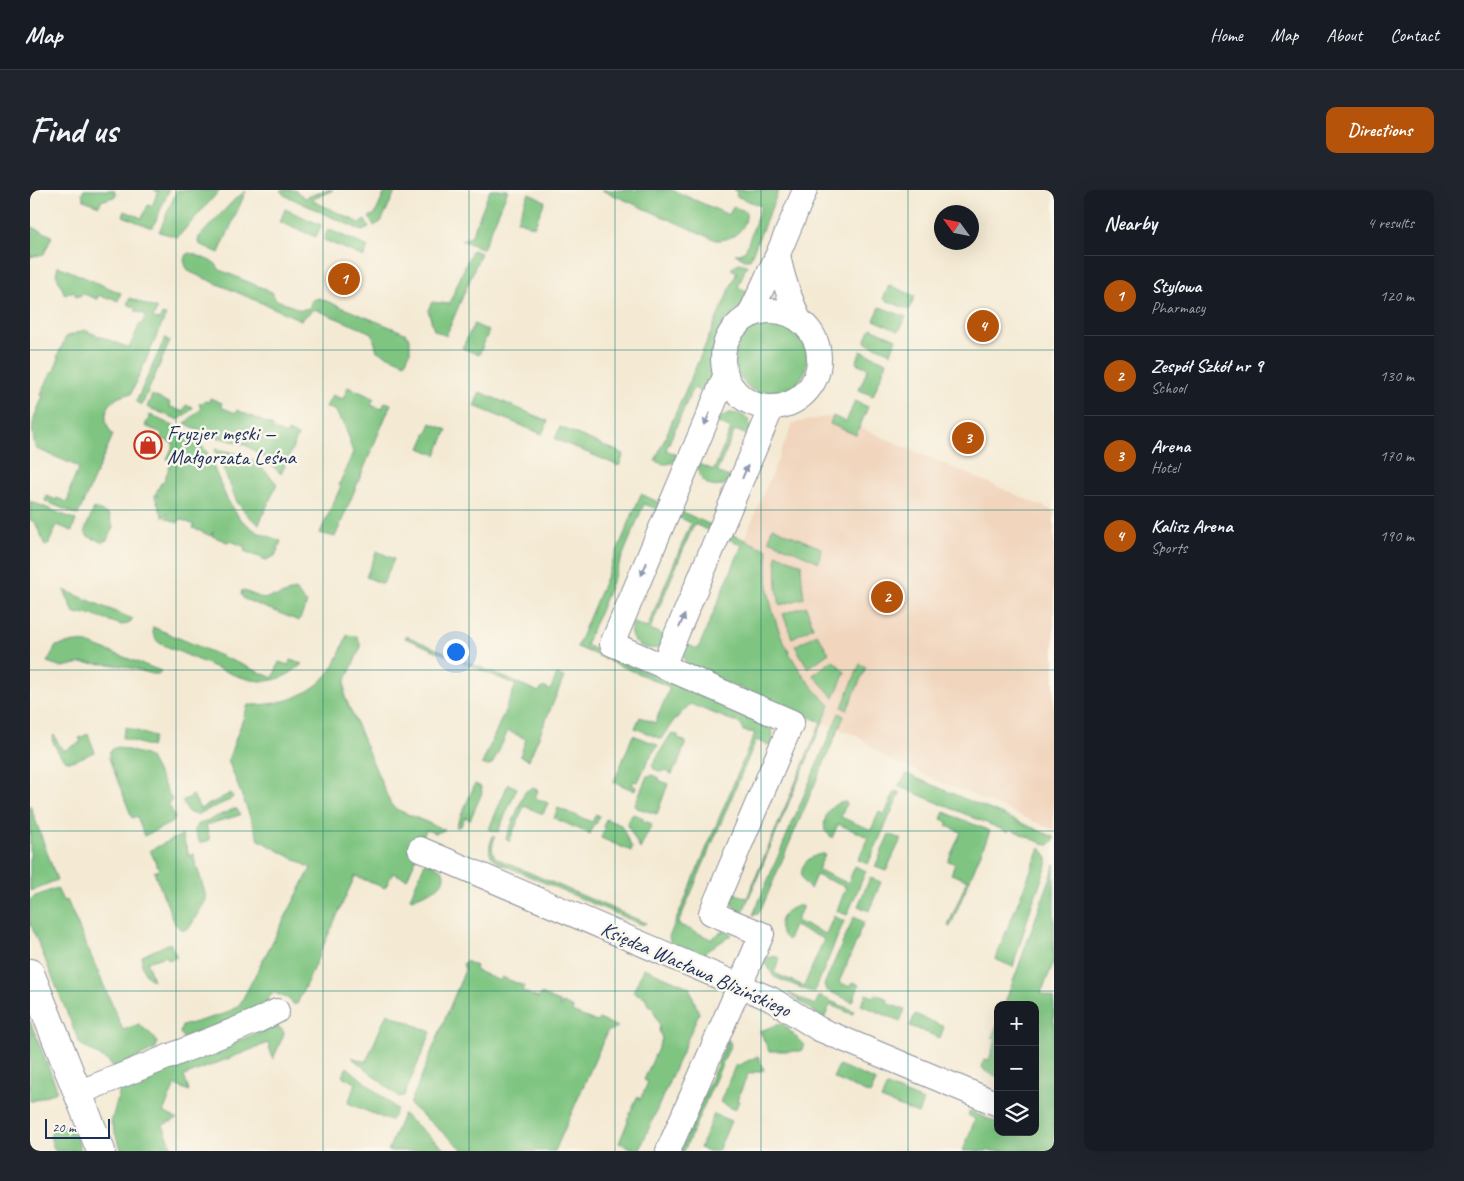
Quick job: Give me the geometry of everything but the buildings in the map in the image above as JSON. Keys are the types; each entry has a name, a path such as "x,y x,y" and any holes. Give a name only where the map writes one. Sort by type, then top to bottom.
{"street":[{"path":"749,316 805,190"},
{"path":"778,254 780,271 800,320"},
{"path":"762,312 788,313 800,320 816,340 819,353 819,366 815,379 808,390 798,399 786,405 760,406 748,401 731,385 726,374 723,360 724,347 730,334 738,324 749,316 762,312"},
{"path":"668,1151 762,934 711,912 792,722 612,644 726,374"},
{"path":"663,666 772,407"},
{"name":"Księdza Wacława Blizińskiego","path":"420,848 778,1002 819,1029 994,1102"},
{"path":"30,973 101,1151"},
{"path":"78,1093 257,1021 277,1011"}],"shaded area":[{"path":"833,416 1054,511 1054,830 890,760 859,737 786,708 698,650 793,423"}],"green space":[{"path":"84,190 114,190 116,195 101,201 99,206 84,200 82,193"},
{"path":"154,190 169,190 153,227 123,216 125,211 142,218 148,205 152,206 158,192"},
{"path":"177,190 220,190 178,237 159,232"},
{"path":"280,190 295,190 305,198 325,190 333,190 315,198 313,201 360,223 365,220 369,228 362,231 284,195"},
{"path":"386,190 396,190 381,222 374,226 369,217 375,214"},
{"path":"490,190 508,190 483,249 461,240 471,237"},
{"path":"602,190 672,190 729,215 733,206 746,212 746,218 742,229 738,233 722,240 716,240"},
{"path":"734,190 779,190 750,259 745,259 735,254 740,254 746,249 761,206 736,196 737,192"},
{"path":"246,191 219,253 199,244 199,237 235,199"},
{"path":"529,193 545,201 534,227 517,220"},
{"path":"285,209 321,225 316,237 280,222"},
{"path":"30,226 52,236 44,254 30,257"},
{"path":"328,229 368,247 364,257 324,240"},
{"path":"472,250 481,253 446,336 434,330 428,310 432,302 449,304"},
{"path":"188,253 215,263 220,270 272,292 275,299 301,310 309,308 312,300 319,298 405,333 410,339 410,352 405,363 377,351 372,333 314,309 301,320 190,272 184,260"},
{"path":"739,263 747,265 738,287 751,293 741,307 725,321 716,337 712,352 712,374 707,394 693,388 666,450 680,456 672,463 659,463 655,461 737,272 731,269"},
{"path":"58,266 121,293 118,301 99,295 97,299 84,294 76,297 74,291 65,295 56,274"},
{"path":"889,285 915,296 909,310 883,299"},
{"path":"130,298 157,309 153,318 159,320 162,314 166,315 131,394 116,399 108,408 106,421 113,435 78,515 45,501 47,496 67,502 79,467 35,448 34,420 43,396 41,395 51,372 53,372 66,337 84,330 129,348 146,315 135,311 136,308 127,304"},
{"path":"880,307 906,317 899,331 874,320"},
{"path":"771,323 791,329 801,339 807,359 801,379 791,389 771,395 751,389 741,379 735,359 741,339 751,329"},
{"path":"474,324 489,331 479,355 462,348"},
{"path":"871,328 896,339 891,353 865,342"},
{"path":"165,338 170,341 142,405 136,402"},
{"path":"861,351 887,362 873,396 859,390 868,368 856,363"},
{"path":"348,387 374,398 371,405 382,409 385,402 391,404 335,537 320,533 341,486 339,485 353,452 343,422 336,411 326,407 332,395 343,399"},
{"path":"480,392 548,421 542,434 474,406"},
{"path":"152,395 170,403 169,406 183,412 186,405 193,408 179,420 147,407"},
{"path":"210,398 222,403 221,407 235,413 237,410 273,426 272,429 286,435 288,431 298,436 281,474 261,455 244,444 210,437 185,423 201,409 199,404 206,401 209,402"},
{"path":"855,401 868,407 856,435 830,424 833,416 846,422"},
{"path":"729,413 740,414 747,418 751,430 750,436 735,430 717,472 732,478 727,483 715,487 705,482 701,477 698,464 714,470 731,429 716,422 719,418"},
{"path":"150,415 182,430 199,442 207,452 227,499 240,519 257,532 281,541 275,556 266,560 244,551 245,547 212,536 213,532 211,536 193,528 194,525 180,519 178,523 166,518 167,513 163,517 155,495 161,483 163,483 172,461 167,459 174,444 161,438 162,433 145,426"},
{"path":"431,423 447,430 436,455 420,448"},
{"path":"560,427 624,454 619,466 555,439"},
{"path":"215,449 235,453 250,459 257,463 277,484 259,524 248,516 237,502"},
{"path":"641,494 660,503 660,510 644,504 586,645 607,655 606,659 577,647"},
{"path":"30,501 76,520 72,531 57,525 48,545 45,546 35,522 30,520"},
{"path":"94,508 109,515 113,527 107,540 102,542 87,536 85,530"},
{"path":"680,511 711,525 710,531 694,524 650,629 667,637 656,648 642,647 632,638 632,622 647,628 691,523 676,516"},
{"path":"772,527 821,548 819,562 769,540"},
{"path":"729,533 768,550 769,593 773,614 781,635 802,673 830,705 742,914 733,905 731,892 747,898 821,722 693,669 684,658 682,651 683,643 698,649 742,545 727,538"},
{"path":"377,551 394,559 383,584 366,577"},
{"path":"776,554 801,564 804,598 780,605 777,589"},
{"path":"64,590 133,619 128,624 122,625 91,615 74,613"},
{"path":"242,590 264,599 272,596 276,597 294,590 307,603 299,621 244,599 241,595"},
{"path":"806,606 813,627 792,638 783,614"},
{"path":"153,627 273,678 279,662 288,665 291,660 302,664 291,673 280,678 269,681 248,679 236,676 161,644 154,637"},
{"path":"817,634 829,653 808,668 795,646"},
{"path":"347,635 357,636 361,647 345,682 345,697 391,805 398,810 445,830 436,833 426,830 407,879 393,873 385,888 355,876 297,1004 293,1004 291,1000 273,992 263,1007 183,1038 180,1033 182,1026 227,1013 240,1004 311,868 259,840 228,760 248,705 271,704 283,701 294,698 315,687 331,670"},
{"path":"406,636 539,692 543,687 550,690 557,675 564,677 529,760 520,756 526,739 508,731 493,763 488,766 482,764 516,685 405,638"},
{"path":"75,642 87,643 161,671 159,674 153,674 123,666 83,663 62,667 47,662 56,646"},
{"path":"611,657 770,725 772,730 771,746 756,740 678,924 711,939 723,931 730,932 732,935 705,952 702,959 671,944 669,937 755,733 743,731 741,724 690,704 672,723 661,739 635,728 640,717 655,723 670,687 609,661"},
{"path":"833,660 845,672 834,698 813,675"},
{"path":"860,664 866,667 847,710 842,707"},
{"path":"839,713 844,716 763,905 758,913 753,915"},
{"path":"126,727 154,737 151,747 122,738"},
{"path":"88,734 95,752 73,761 68,761 61,756 52,740 54,735 63,751 81,742 79,738"},
{"path":"671,734 678,735 678,738 686,742 677,767 675,767 672,774 654,769 652,765"},
{"path":"633,735 658,745 648,760 638,782 634,781 632,785 636,787 635,791 614,782"},
{"path":"118,747 150,758 172,800 168,803 175,817 173,822 144,836 137,816 132,818 109,758 110,751"},
{"path":"907,774 1054,837 1054,840 1049,845 1046,845 1010,829 1008,832 898,786"},
{"path":"652,775 668,784 657,814 637,808 635,804 647,776"},
{"path":"475,784 481,787 482,793 470,820 465,817 461,826 456,827"},
{"path":"508,784 517,788 498,832 489,829"},
{"path":"532,788 538,790 535,798 548,803 543,814 524,806 509,842 506,839 524,794"},
{"path":"895,791 900,793 868,864 858,860 868,837 838,824 832,838 825,831 826,815 832,807 841,802 847,802 841,817 871,830 879,812 885,814"},
{"path":"231,793 233,797 230,800 196,815 188,812 182,801 193,795 200,809"},
{"path":"30,805 57,880 30,891"},
{"path":"558,808 592,822 596,814 600,816 590,834 554,818"},
{"path":"237,809 240,815 206,825 210,840 200,843 194,830 197,825"},
{"path":"944,812 990,831 950,927 948,926 967,880 951,874 955,864 948,861 961,832 947,826 948,822 941,819"},
{"path":"635,814 643,818 642,820 652,824 640,849 627,824 630,816"},
{"path":"606,819 621,825 632,848 631,851 601,838"},
{"path":"889,834 901,839 886,871 875,867"},
{"path":"182,835 189,856 193,854 206,896 206,900 190,927 184,930 175,924 154,872 159,870 150,850"},
{"path":"493,836 495,837 493,852 498,859 646,923 640,924 499,863 492,858 490,851"},
{"path":"1040,848 1046,856 1047,866 1032,904 1013,967 995,959"},
{"path":"825,854 818,870 848,883 855,866 866,871 847,915 837,911 846,887 816,875 810,889 802,878 802,868 805,863 814,856"},
{"path":"426,860 443,871 444,877 439,886 412,899 410,898"},
{"path":"1054,864 1054,962 1041,993 1054,998 1054,1151 963,1151 975,1119 968,1115 970,1111 994,1121 994,1136 1039,1136 1039,1001 1006,1001"},
{"path":"870,878 881,882 869,911 858,906"},
{"path":"57,888 63,901 67,900 123,1030 139,1024 154,1037 157,1042 156,1049 113,1068 109,1062 80,1044 30,923 30,900 33,897"},
{"path":"803,906 796,921 826,934 834,916 844,921 814,993 774,977 767,965 761,963 770,957 780,958 774,973 804,986 824,939 794,926 788,940 783,936 780,931 780,925 783,916 787,911"},
{"path":"854,917 864,922 839,982 850,987 853,982 859,985 853,1002 826,990 824,985"},
{"path":"170,943 177,957 168,960 166,956 147,962 153,980 150,979 144,970 142,956"},
{"path":"465,961 476,966 475,970 500,981 502,977 524,986 522,991 538,998 541,994 561,1003 560,1008 563,1003 573,1008 572,1012 597,1022 599,1019 618,1027 607,1032 555,1151 465,1151 410,1104 465,970 463,963"},
{"path":"644,968 689,987 699,1013 638,1151 619,1143 637,1097 641,1099 648,1082 644,1080 662,1039 659,1030 660,1026 652,1007 648,1005 645,997 633,992"},
{"path":"788,993 815,1005 819,996 854,1011 852,1014 830,1005 824,1019"},
{"path":"866,994 874,997 876,994 888,999 887,1003 905,1010 900,1021 861,1005"},
{"path":"387,1013 431,1032 404,1096 399,1097 351,1057 366,1062"},
{"path":"915,1014 944,1027 940,1038 910,1026"},
{"path":"30,1021 57,1089 55,1092 33,1101 30,1101"},
{"path":"782,1023 804,1045 801,1051 769,1051 760,1031"},
{"path":"273,1027 280,1028 284,1034 273,1059 268,1043 184,1076 189,1091 175,1085 163,1112 177,1119 163,1125 173,1151 122,1151 111,1123 121,1086"},
{"path":"728,1039 731,1044 684,1151 680,1151"},
{"path":"994,1045 994,1075 985,1071 982,1067 984,1059 989,1060"},
{"path":"758,1056 764,1070 748,1074 737,1100 739,1101 735,1110 720,1102 736,1064 739,1065"},
{"path":"839,1065 876,1081 870,1094 833,1078"},
{"path":"347,1067 397,1109 390,1121 348,1103 356,1083 342,1076"},
{"path":"887,1086 923,1101 918,1114 881,1099"},
{"path":"403,1114 447,1151 388,1151"},
{"path":"714,1114 731,1121 718,1151 705,1151 700,1148"},
{"path":"60,1125 72,1131 81,1151 55,1151 51,1133"}],"place":[{"name":"Stylowa","path":"344,279"},
{"name":"Kalisz Arena","path":"983,326"},
{"name":"Arena","path":"968,438"},
{"name":"Fryzjer męski — Małgorzata Leśna","path":"148,445"},
{"name":"Zespół Szkół nr 9","path":"887,597"}]}
